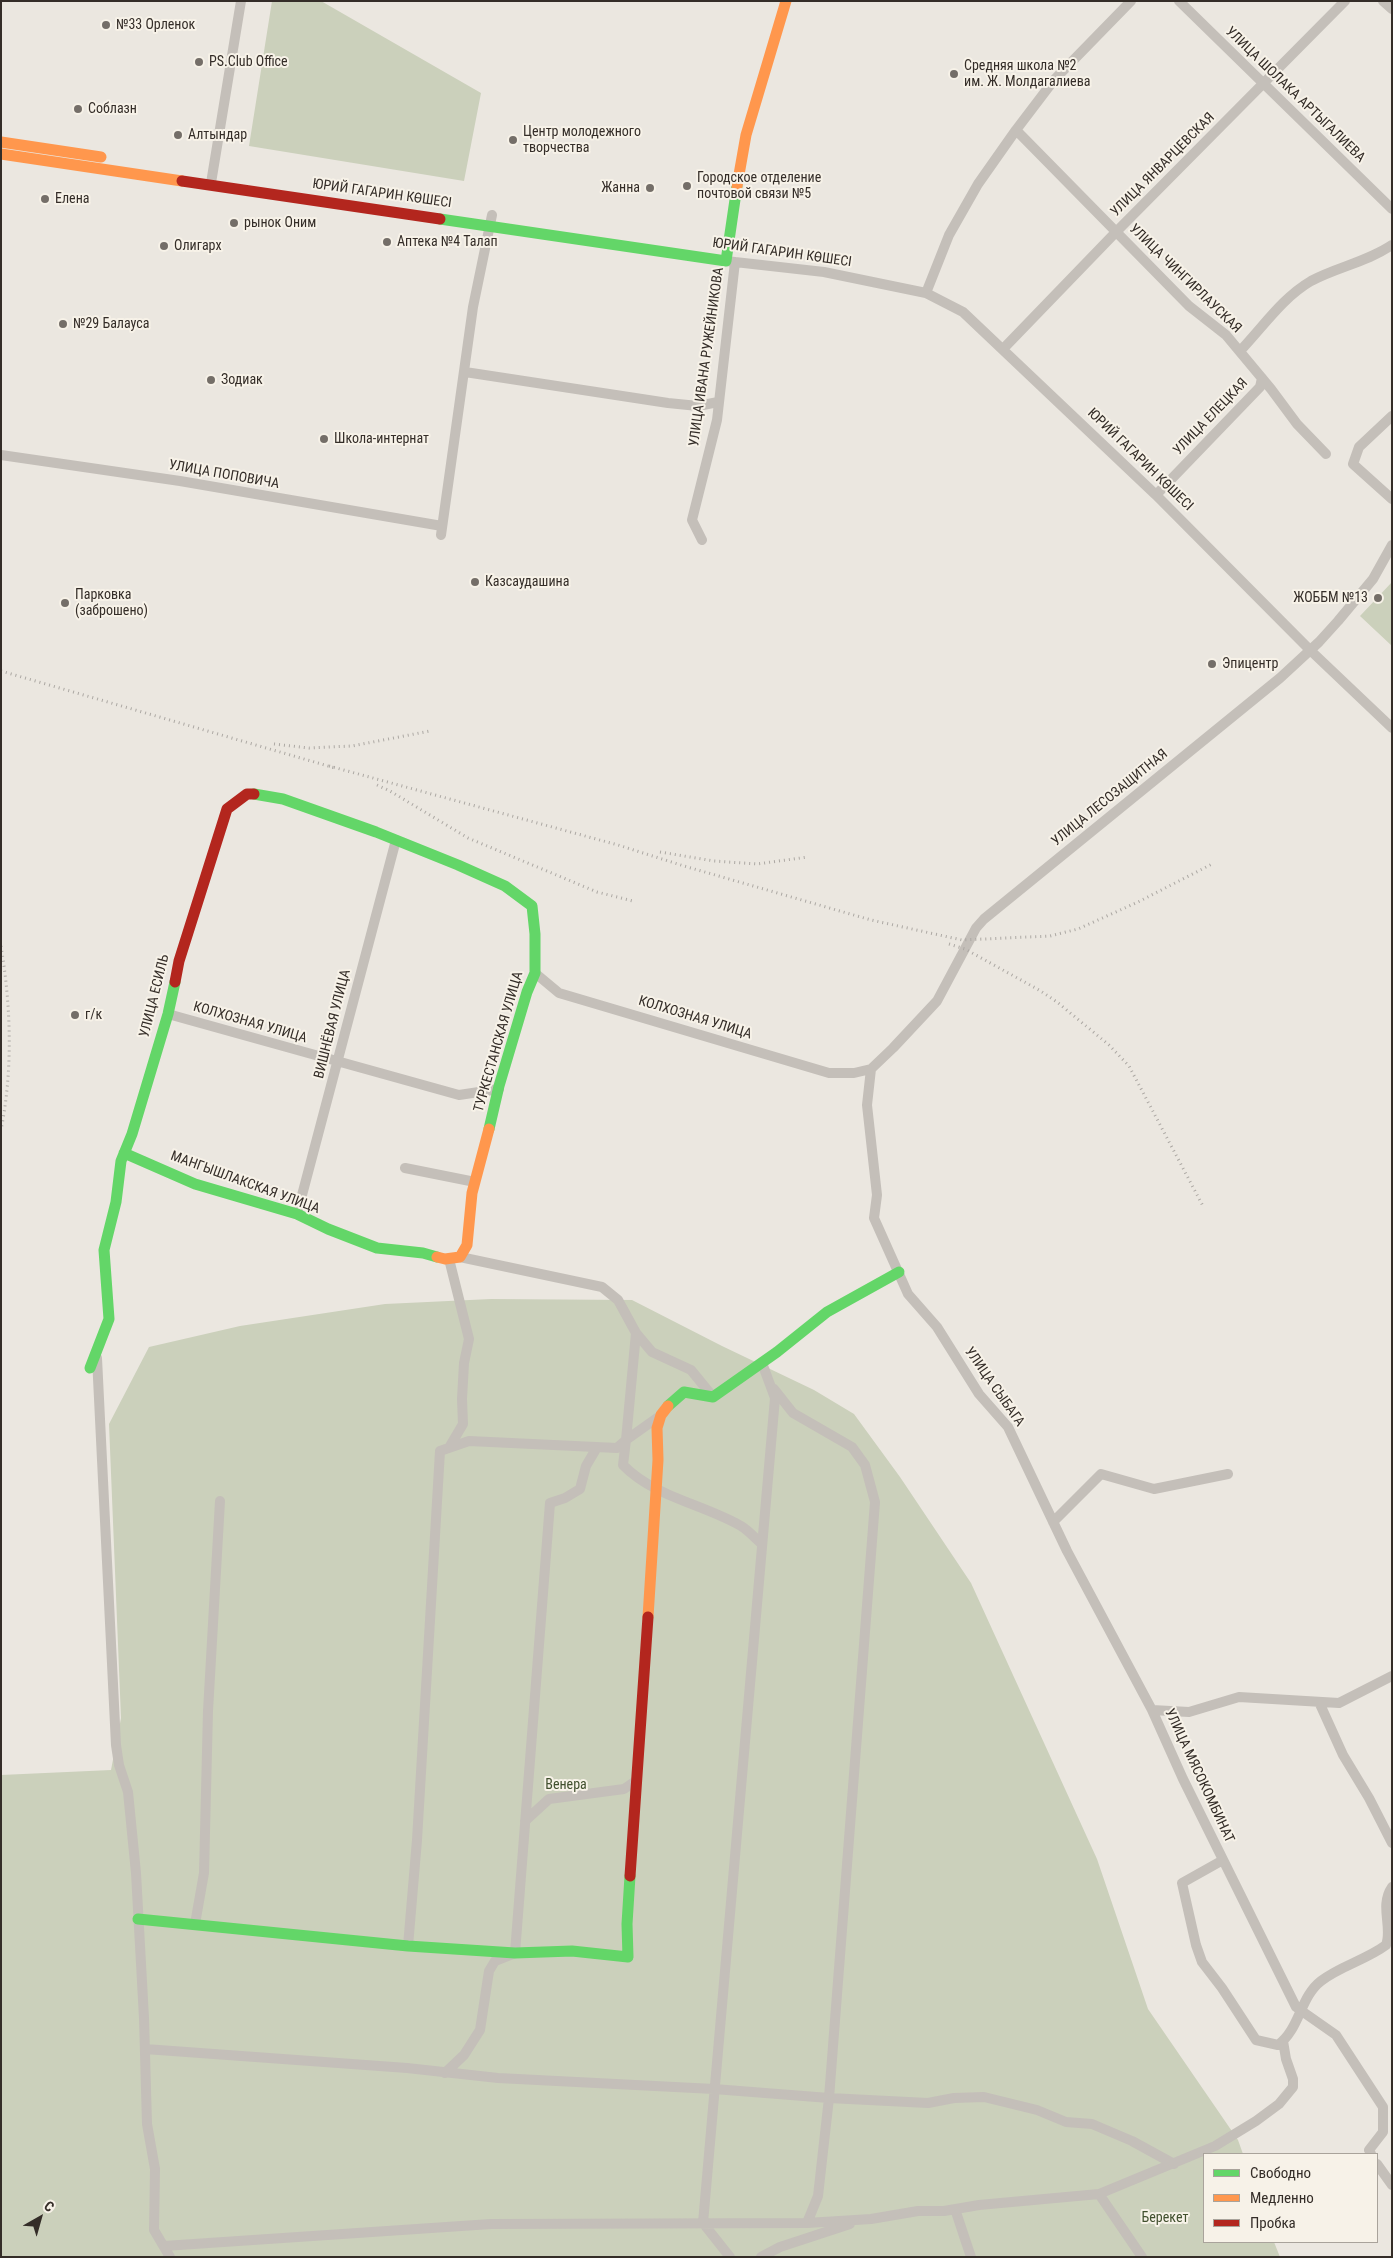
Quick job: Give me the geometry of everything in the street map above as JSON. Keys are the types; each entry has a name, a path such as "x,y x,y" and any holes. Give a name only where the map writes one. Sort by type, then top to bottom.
{"street":[{"path":"216,176 241,1"},
{"path":"729,258 746,135 786,1"},
{"path":"926,293 948,235 978,184 1054,80 1131,1"},
{"name":"УЛИЦА ШОЛАКА АРТЫГАЛИЕВА","path":"1179,1 1392,209"},
{"name":"УЛИЦА ЯНВАРЦЕВСКАЯ","path":"1003,349 1345,1"},
{"path":"1383,1 1392,9"},
{"name":"УЛИЦА ЧИНГИРЛАУСКАЯ","path":"1016,130 1189,306 1226,335 1297,424 1326,454"},
{"path":"1,142 160,166"},
{"name":"ЮРИЙ ГАГАРИН КӨШЕСІ","path":"1,154 216,176 492,220"},
{"name":"ЮРИЙ ГАГАРИН КӨШЕСІ","path":"216,176 824,272 926,293 963,312 1003,349 1156,495 1310,650 1392,728"},
{"path":"492,220 473,307 465,372 668,403 698,406 718,402"},
{"path":"1240,351 1291,294 1329,272 1359,263 1392,245"},
{"name":"УЛИЦА ИВАНА РУЖЕЙНИКОВА","path":"702,540 692,520 707,463 718,402 729,258"},
{"name":"УЛИЦА ПОПОВИЧА","path":"1,455 180,481 441,530 465,372"},
{"name":"УЛИЦА ЕЛЕЦКАЯ","path":"1156,495 1260,387 1262,378"},
{"path":"1392,416 1359,447 1353,464 1392,499"},
{"name":"УЛИЦА ЛЕСОЗАЩИТНАЯ","path":"871,1069 937,1000 976,928 984,919 1280,678 1338,621 1373,579 1392,545"},
{"name":"УЛИЦА ЕСИЛЬ","path":"90,1368 109,1319 104,1250 116,1202 120,1161 132,1134 168,1014 179,962 227,809 247,794 262,794 396,840"},
{"name":"ТУРКЕСТАНСКАЯ УЛИЦА","path":"396,840 505,886 532,906 536,934 535,972 527,992 499,1089 484,1153 472,1193 467,1245 454,1258"},
{"name":"ВИШНЁВАЯ УЛИЦА","path":"297,1214 396,840"},
{"name":"КОЛХОЗНАЯ УЛИЦА","path":"535,972 559,993 829,1073 854,1073 871,1069"},
{"name":"КОЛХОЗНАЯ УЛИЦА","path":"168,1014 459,1096 499,1089"},
{"name":"УЛИЦА СЫБАГА","path":"871,1069 868,1105 877,1195 874,1218 908,1294 937,1327 979,1394 1008,1427 1053,1522 1152,1710"},
{"name":"МАНГЫШЛАКСКАЯ УЛИЦА","path":"124,1153 195,1184 297,1214 328,1229 377,1248 454,1258"},
{"path":"405,1168 475,1182"},
{"path":"450,1446 463,1424 462,1390 464,1363 469,1339 454,1258 602,1287 618,1300 636,1333 652,1352 691,1370 713,1397"},
{"path":"408,1946 417,1840 440,1451 469,1441 596,1449 617,1448 658,1418 684,1392 713,1397 762,1363 827,1312 898,1272"},
{"path":"636,1333 622,1465 634,1476 656,1488 743,1527 762,1544"},
{"path":"96,1352 116,1746 119,1765 128,1792 136,1873 147,2124 155,2169 154,2230 170,2257"},
{"path":"730,2257 703,2223 774,1398 762,1363"},
{"path":"770,1384 793,1413 852,1447 865,1464 875,1502 829,2098 818,2196 807,2223"},
{"path":"138,1918 408,1946 515,1953 572,1951 628,1957 627,1924 656,1488 658,1418"},
{"path":"515,1953 550,1503 565,1498 580,1489 586,1466 596,1449"},
{"path":"1053,1522 1101,1474 1154,1489 1228,1474"},
{"path":"195,1924 204,1873 208,1712 220,1501"},
{"name":"УЛИЦА МЯСОКОМБИНАТ","path":"1387,2107 1336,2035 1296,2008 1183,1779 1152,1710 1189,1712 1238,1697 1339,1703 1392,1676"},
{"path":"1319,1702 1343,1755 1388,1826 1392,1843"},
{"path":"525,1821 549,1799 624,1790 636,1780"},
{"path":"1223,1860 1182,1883 1196,1945 1202,1962 1222,1988 1256,2040 1278,2045 1283,2041 1302,2011 1309,1994 1321,1981 1386,1946 1390,1932 1386,1900 1392,1887"},
{"path":"445,2072 464,2055 480,2030 489,1971 495,1961 515,1953"},
{"path":"164,2246 491,2224 807,2223 863,2220 918,2211 1099,2194 1215,2146 1256,2121 1289,2093 1293,2087 1293,2079 1286,2059 1283,2041"},
{"path":"145,2049 445,2072 498,2078 714,2089 829,2098 928,2103 954,2098 984,2097 1037,2110 1066,2122 1092,2124 1132,2141 1174,2164"},
{"path":"1370,2153 1369,2150 1383,2132 1387,2107"},
{"path":"1378,2165 1392,2185"},
{"path":"1099,2194 1142,2257"},
{"path":"955,2209 971,2257"},
{"path":"762,2257 780,2247 863,2220"}],"green space":[{"path":"272,1 321,1 481,93 464,181 249,146"},
{"path":"1392,582 1392,646 1360,616"},
{"name":"Венера","path":"491,1299 632,1300 814,1390 854,1414 900,1477 971,1583 1097,1859 1148,2009 1238,2140 1243,2153 1203,2153 1203,2243 1274,2243 1280,2257 1,2257 1,1775 111,1770 121,1718 109,1424 149,1347 240,1326 385,1304"}],"railway":[{"path":"1,671 335,768"},
{"path":"274,744 309,748 352,746 430,731"},
{"path":"329,766 618,845 871,920 962,940 1050,936 1078,929 1138,902 1214,863"},
{"path":"377,785 468,838 597,892 633,901"},
{"path":"660,852 714,861 757,864 808,857"},
{"path":"949,944 965,949 1039,990 1057,1002 1109,1045 1129,1066 1204,1208"},
{"path":"1,946 9,1015 9,1061 1,1130"}],"traffic: fast":[{"path":"440,219 726,261 737,186"},
{"path":"254,794 283,799 376,832 458,865 505,886 532,906 535,934 535,973 527,992 499,1086 489,1129"},
{"path":"90,1368 109,1319 104,1250 116,1202 121,1161 132,1134 168,1014 175,982"},
{"path":"124,1153 195,1184 297,1214 328,1229 377,1248 423,1253 437,1257"},
{"path":"668,1406 684,1392 713,1397 777,1352 827,1312 899,1272"},
{"path":"138,1919 408,1946 515,1953 572,1951 628,1957 627,1924 630,1876"}],"traffic: slow":[{"path":"737,186 746,135 786,1"},
{"path":"1,142 101,157"},
{"path":"1,154 182,181"},
{"path":"437,1257 445,1259 460,1257 467,1245 472,1193 489,1129"},
{"path":"648,1617 658,1460 657,1428 661,1415 668,1406"}],"traffic: jam":[{"path":"182,181 440,219"},
{"path":"175,982 179,961 227,809 247,794 254,794"},
{"path":"630,1876 648,1617"}],"place":[{"name":"№33 Орленок","path":"106,25"},
{"name":"PS.Club Office","path":"199,62"},
{"name":"Средняя школа №2 им. Ж. Молдагалиева","path":"954,74"},
{"name":"Соблазн","path":"78,109"},
{"name":"Алтындар","path":"178,135"},
{"name":"Центр молодежного творчества","path":"513,140"},
{"name":"Городское отделение почтовой связи №5","path":"687,186"},
{"name":"Жанна","path":"650,188"},
{"name":"Елена","path":"45,199"},
{"name":"рынок Оним","path":"234,223"},
{"name":"Аптека №4 Талап","path":"387,242"},
{"name":"Олигарх","path":"164,246"},
{"name":"№29 Балауса","path":"63,324"},
{"name":"Зодиак","path":"211,380"},
{"name":"Школа-интернат","path":"324,439"},
{"name":"Казсаудашина","path":"475,582"},
{"name":"ЖОББМ №13","path":"1378,598"},
{"name":"Парковка (заброшено)","path":"65,603"},
{"name":"Эпицентр","path":"1212,664"},
{"name":"г/к","path":"75,1015"}],"park label":[{"name":"Берекет","path":"1165,2218"}]}
